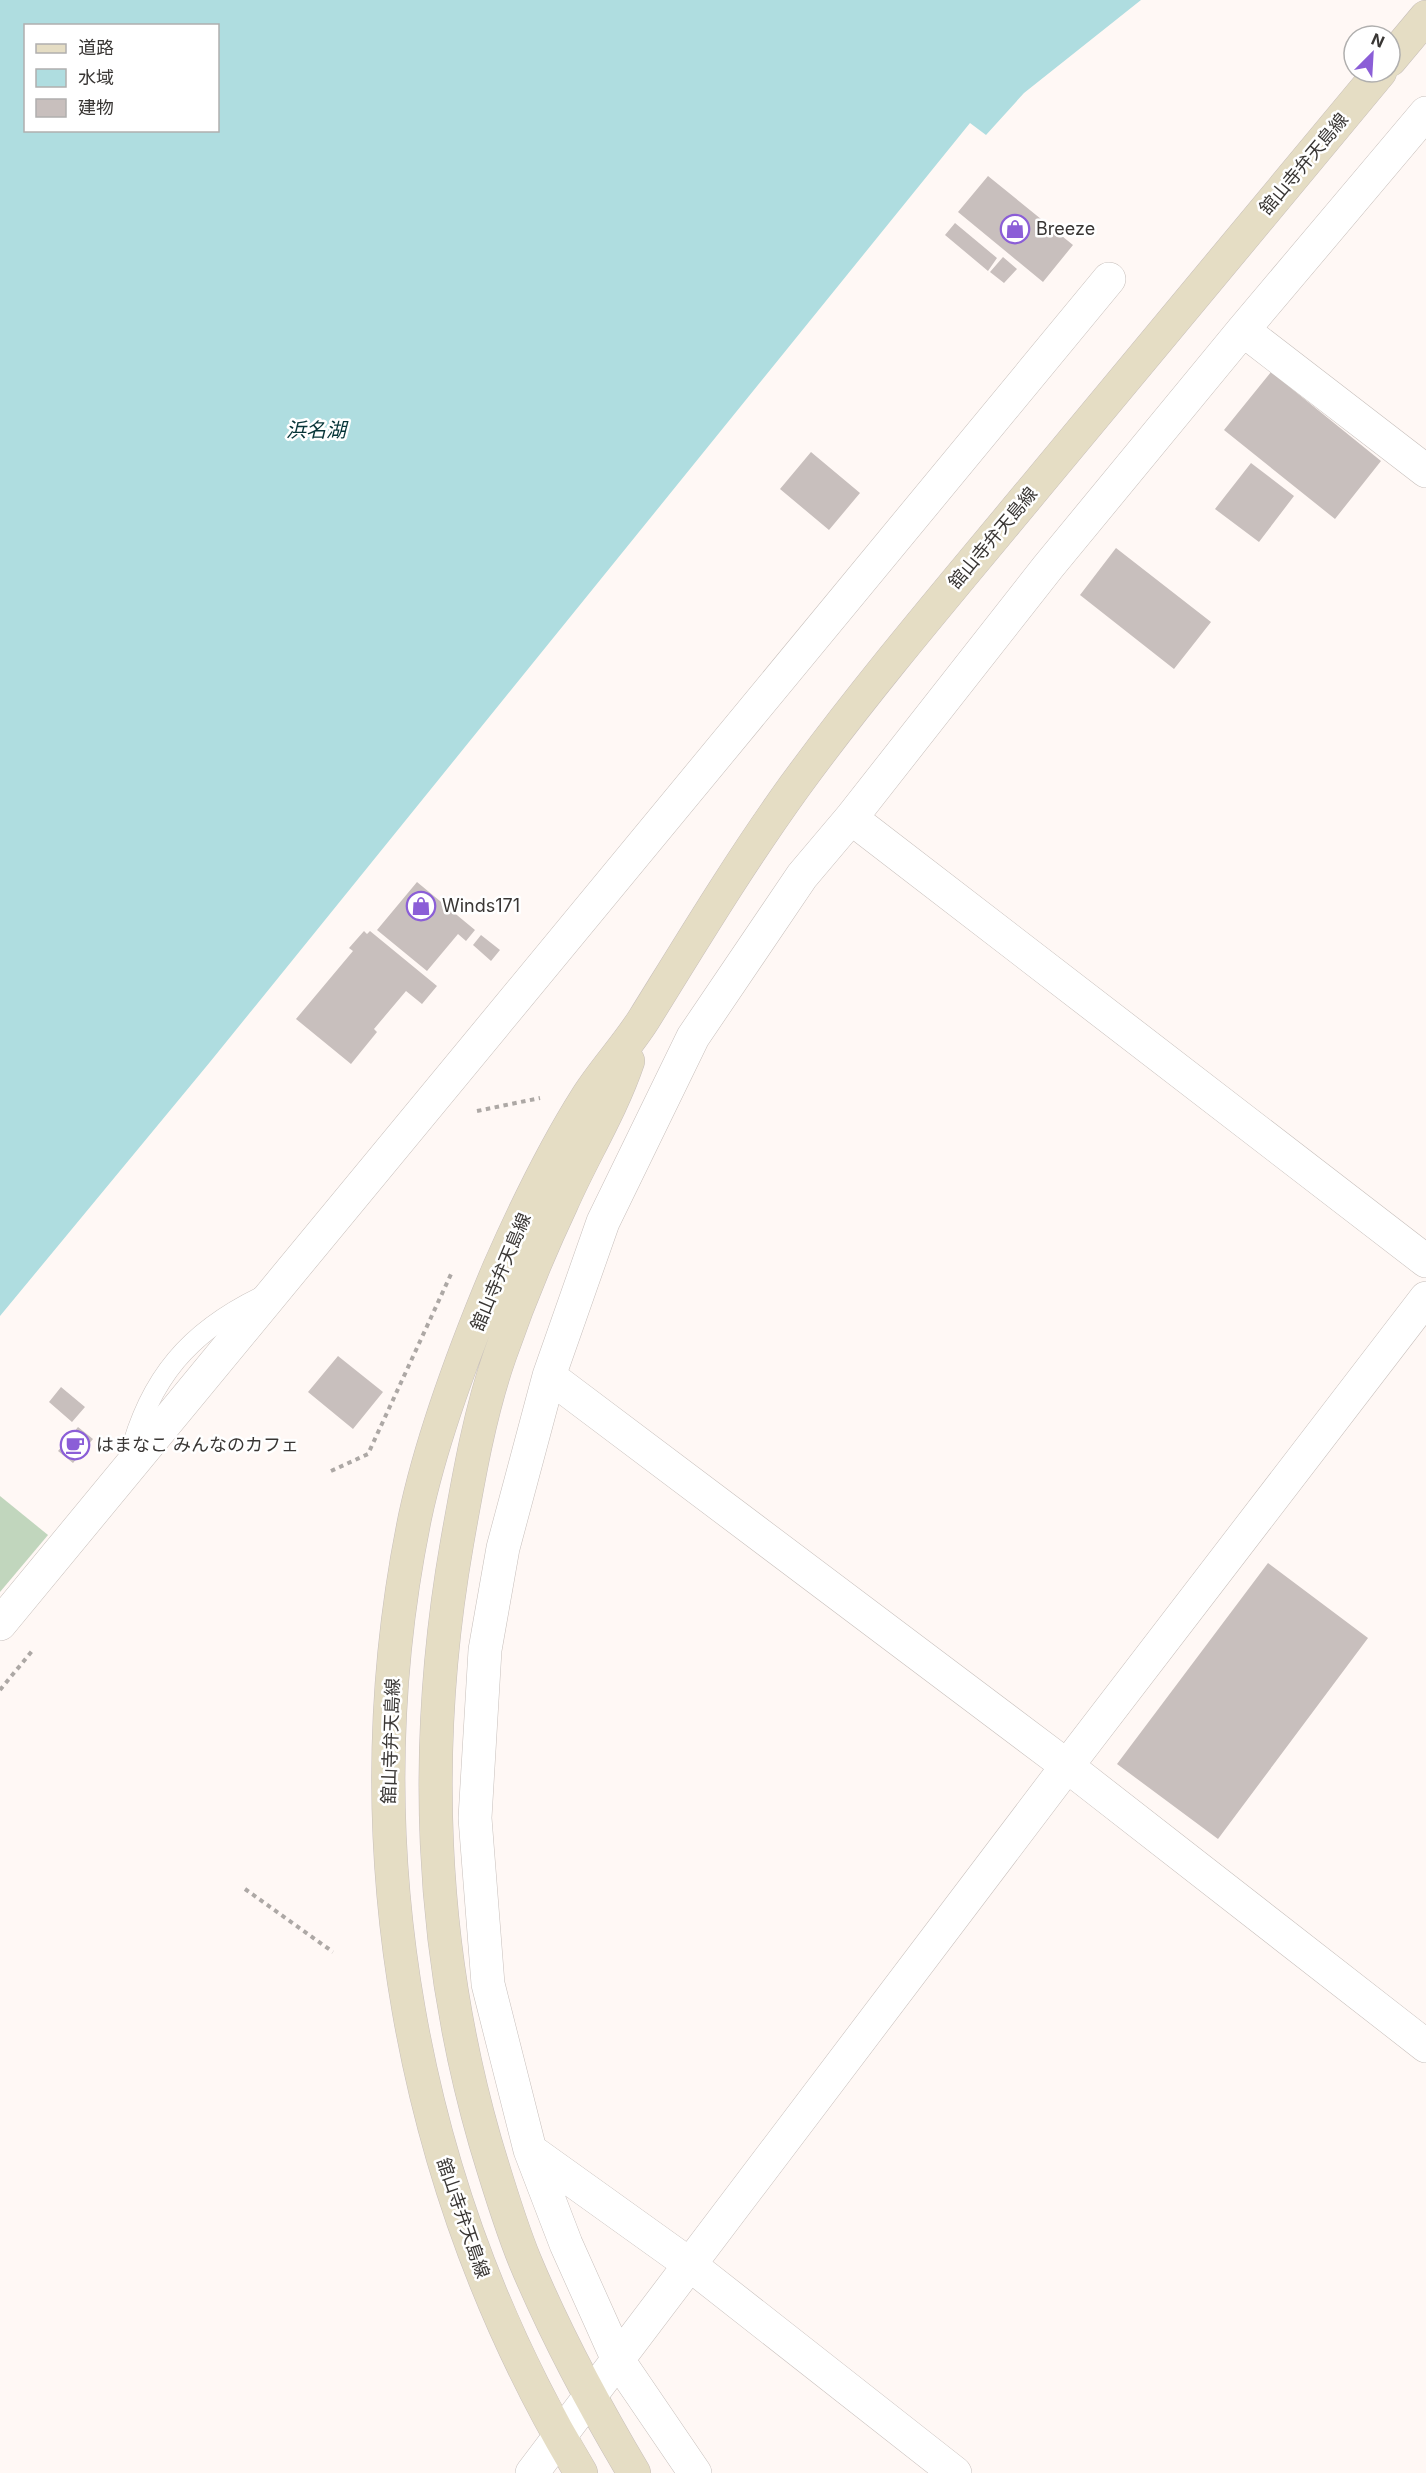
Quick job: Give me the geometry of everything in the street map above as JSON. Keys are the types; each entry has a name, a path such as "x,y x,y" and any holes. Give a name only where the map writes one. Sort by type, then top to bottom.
{"main road":[{"path":"1402,46 1426,17"},
{"name":"舘山寺弁天島線","path":"581,2473 516,2353 481,2274 452,2192 429,2109 410,2025 398,1939 391,1864 388,1767 392,1681 401,1596 416,1510 440,1428 500,1266 537,1188 582,1105 608,1065 639,1028 739,866 851,711 1370,84"},
{"name":"舘山寺弁天島線","path":"634,2473 590,2397 557,2333 524,2257 496,2178 473,2098 455,2017 443,1934 436,1851 434,1768 438,1684 447,1602 478,1438 500,1357 562,1202 605,1117 624,1073 639,1028"}],"street":[{"path":"695,2473 618,2360 566,2244 530,2150 488,1984 475,1818 485,1650 503,1548 549,1376 603,1222 693,1037 802,876 851,818 1048,567 1426,113"},
{"path":"0,1624 1109,279"},
{"path":"1243,330 1426,471"},
{"path":"851,818 1426,1261"},
{"path":"532,2473 1067,1766 1426,1298"},
{"path":"549,1376 1067,1766 1426,2046"},
{"path":"530,2150 689,2264 956,2473"}],"path":[{"path":"471,1118 479,1109 542,1098 537,1108"},
{"path":"331,1471 368,1454 454,1268"},
{"path":"0,1690 37,1645"},
{"path":"245,1889 333,1952"}],"green space":[{"path":"0,1496 48,1535 0,1592"}],"water":[{"name":"浜名湖","path":"0,0 1141,0 1024,93 986,135 970,123 210,1062 0,1316"}],"building":[{"name":"Breeze","path":"988,176 1073,245 1043,282 958,212"},
{"path":"955,223 997,258 988,271 945,235"},
{"path":"1003,257 1017,269 1004,283 990,272"},
{"path":"1271,372 1381,461 1335,519 1224,430"},
{"path":"811,452 860,493 829,530 780,489"},
{"path":"1251,463 1294,496 1259,542 1215,509"},
{"path":"1116,548 1211,622 1174,669 1080,595"},
{"name":"Winds171","path":"417,882 475,930 466,941 458,934 427,971 377,930"},
{"path":"364,931 367,934 370,931 437,986 422,1004 406,991 374,1029 377,1032 351,1064 296,1019 353,951 349,948"},
{"path":"481,935 500,950 491,961 473,945"},
{"path":"338,1356 383,1392 353,1429 308,1392"},
{"path":"61,1387 85,1407 72,1422 49,1402"},
{"name":"はまなこ みんなのカフェ","path":"78,1427 93,1439 73,1463 58,1451"},
{"path":"1268,1563 1368,1638 1218,1839 1117,1764"}],"place":[{"name":"Breeze","path":"1015,229"},
{"name":"Winds171","path":"421,906"},
{"name":"はまなこ みんなのカフェ","path":"75,1445"}]}
